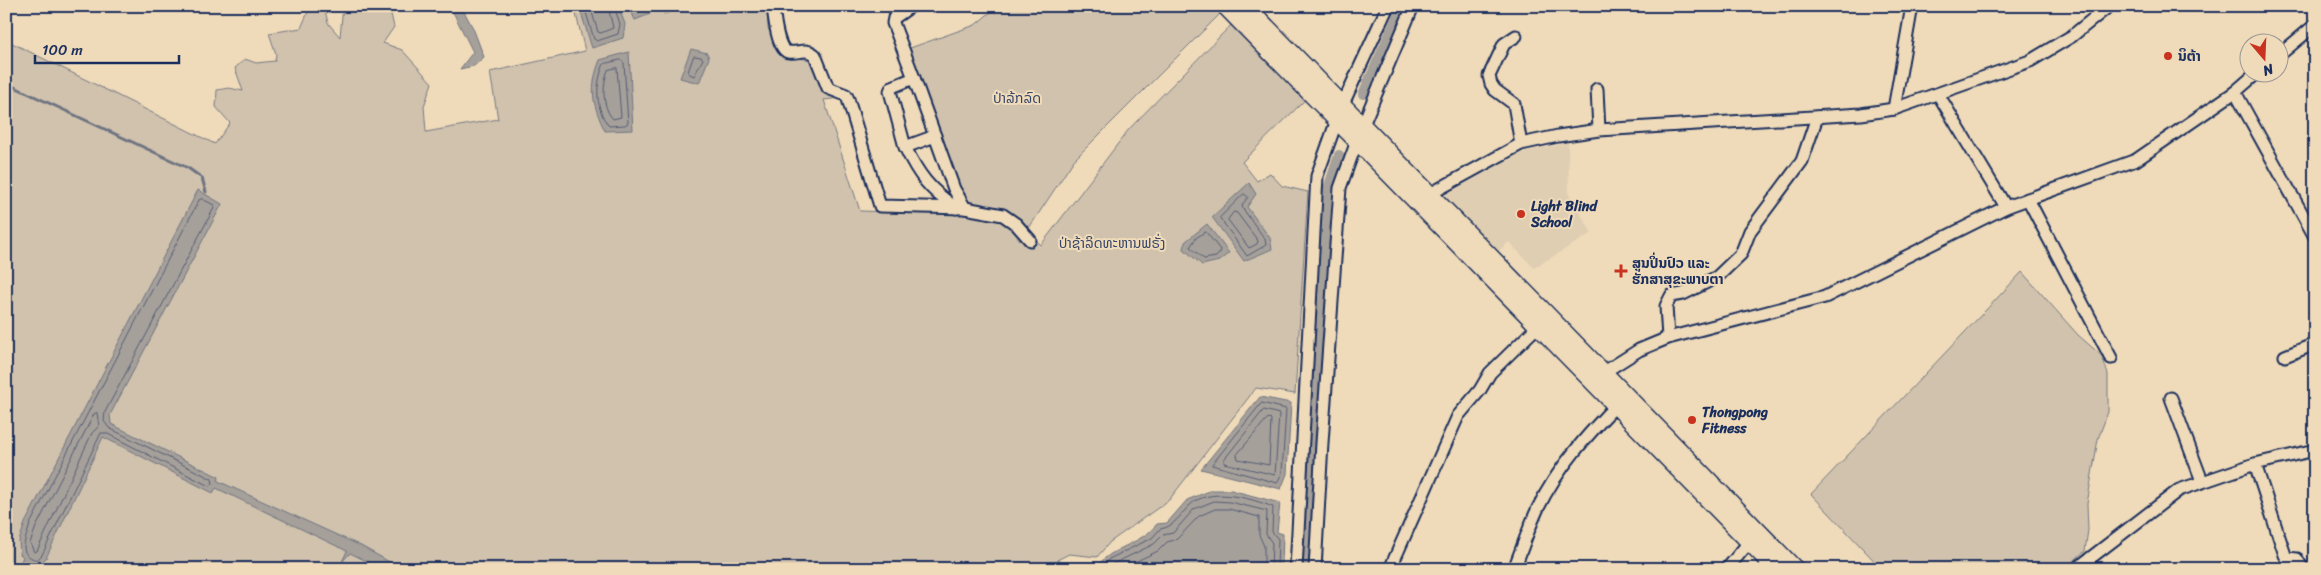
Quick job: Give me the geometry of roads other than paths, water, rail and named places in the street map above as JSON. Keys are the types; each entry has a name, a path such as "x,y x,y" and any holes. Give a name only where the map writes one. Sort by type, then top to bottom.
{"highway":[{"path":"1226,6 1340,112"},
{"path":"1245,6 1340,112 1538,326 1622,399 1794,569"},
{"path":"1360,133 1428,195 1597,377"},
{"path":"1622,399 1777,569"}],"street":[{"path":"773,6 775,24 784,49 788,52 807,50 812,52 815,55 828,88 846,95 880,206 961,208 1003,215 1016,224 1030,240"},
{"path":"911,6 894,18 892,23 961,208"},
{"path":"1296,569 1317,176 1340,112 1388,6"},
{"path":"1315,569 1322,433 1340,188 1360,133 1412,6"},
{"path":"1894,109 1912,6"},
{"path":"1428,195 1521,144 1558,136 1599,130 1861,114 1894,109 2030,62 2072,36 2109,6"},
{"path":"2288,48 2315,25"},
{"path":"1516,36 1504,44 1489,76 1495,90 1514,104 1521,144"},
{"path":"914,78 892,87 890,91 890,97 905,147 921,178 939,196 961,208"},
{"path":"1597,377 1639,350 1668,338 1825,297 2006,207 2136,160 2235,92 2246,82"},
{"path":"1597,89 1599,130"},
{"path":"2235,92 2315,237"},
{"path":"1938,94 2006,207"},
{"path":"1668,338 1666,306 1670,296 1683,294 1716,277 1741,254 1750,231 1802,161 1817,117"},
{"path":"905,147 935,136"},
{"path":"2028,199 2111,358"},
{"path":"1390,569 1458,416 1480,390 1490,373 1538,326"},
{"path":"2285,356 2315,344"},
{"path":"2171,398 2202,481"},
{"path":"1514,569 1538,507 1561,469 1583,439 1622,399"},
{"path":"2076,569 2179,490 2255,464 2315,450"},
{"path":"2255,464 2285,555 2287,558 2297,559 2303,569"},
{"path":"1727,569 1750,541"}],"water":[{"path":"450,6 461,6 473,28 484,57 474,66 460,69 473,52"},
{"path":"579,6 618,6 625,24 623,38 592,48"},
{"path":"629,6 647,6 650,14 635,20"},
{"path":"691,49 707,53 709,58 699,83 680,78"},
{"path":"629,52 633,130 605,131 595,104 594,79 600,60"},
{"path":"1249,183 1256,194 1247,207 1270,238 1272,249 1244,261 1212,217"},
{"path":"198,190 222,204 110,415 111,424 219,477 218,481 361,546 402,569 383,569 350,553 342,562 347,551 216,488 213,493 103,437 46,558 38,566 28,562 24,569 17,569 23,557 20,554 19,541 25,523"},
{"path":"1207,224 1229,253 1219,261 1202,265 1184,249 1185,242"},
{"path":"1260,397 1291,403 1287,474 1281,489 1201,469"},
{"path":"1212,490 1231,490 1280,503 1277,532 1283,534 1282,569 1101,569 1097,566 1111,554 1144,536 1157,524 1167,523 1187,500"}],"waterway":[{"path":"1363,94 1402,6"},
{"path":"6,83 188,168 202,178 206,192"},
{"path":"1306,569 1327,192 1339,155"}],"place":[{"name":"ນິຕ້າ","path":"2168,56"},
{"name":"Light Blind School","path":"1521,214"},
{"name":"ສູນປິ່ນປົວ ແລະ ຮັກສາສຸຂະພາບຕາ","path":"1621,271"},
{"name":"Thongpong Fitness","path":"1692,420"}],"park label":[{"name":"ປ່າລ້ກລົດ","path":"1017,98"},
{"name":"ປ່າຊ້າລິດທະຫານຟຣັ່ງ","path":"1112,243"}]}
